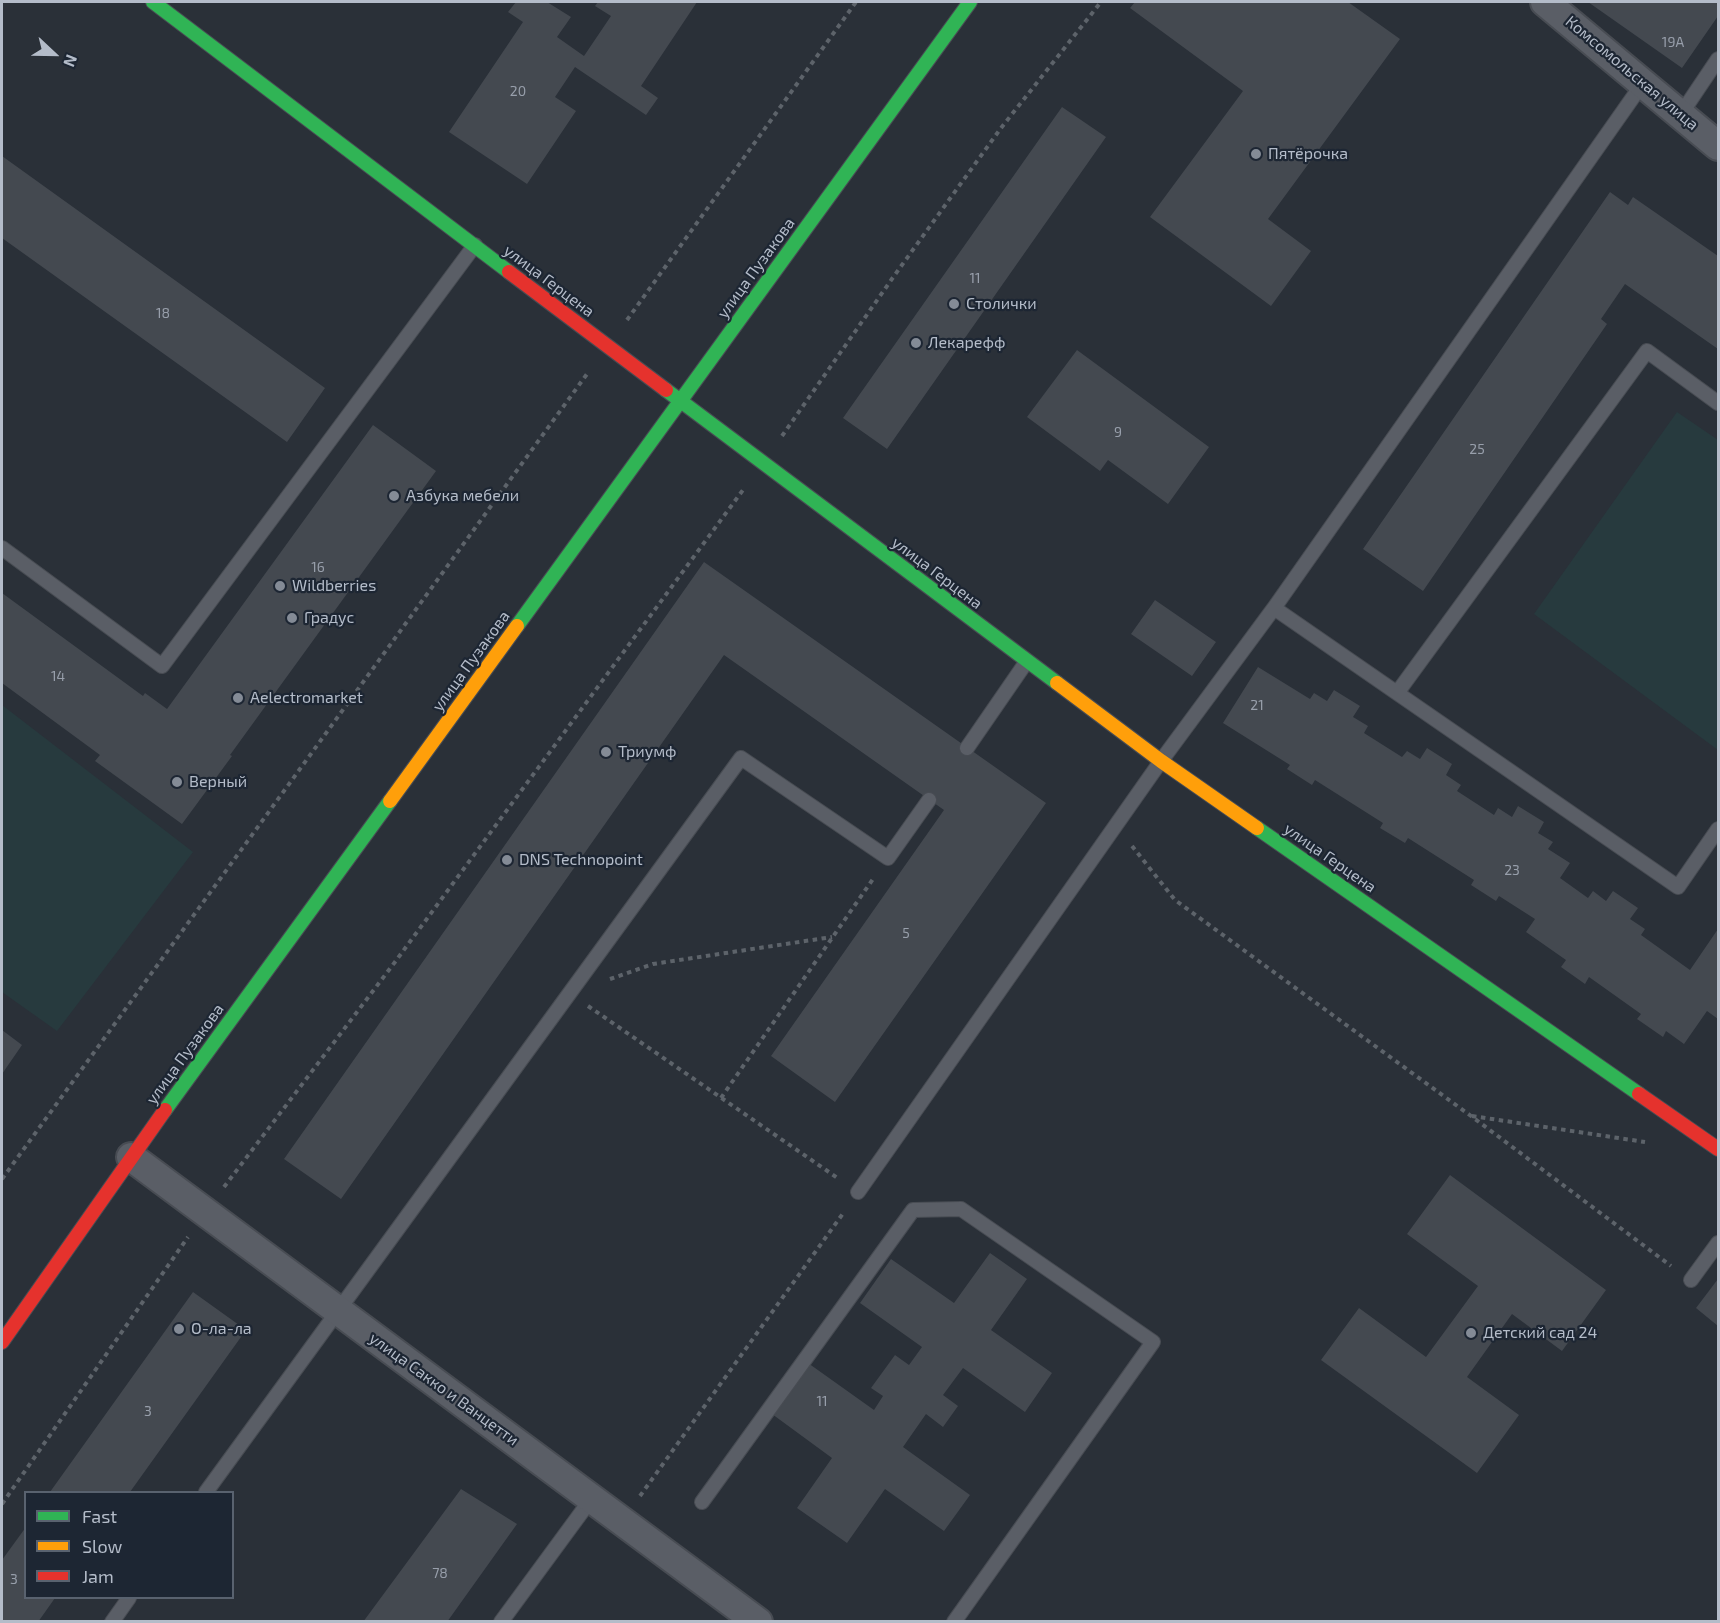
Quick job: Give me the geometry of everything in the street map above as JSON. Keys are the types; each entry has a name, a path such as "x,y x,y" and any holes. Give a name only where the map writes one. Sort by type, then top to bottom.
{"street":[{"name":"улица Герцена","path":"153,2 763,464 1161,761 1719,1149"},
{"name":"улица Пузакова","path":"2,1342 131,1157 970,2"},
{"name":"Комсомольская улица","path":"1545,2 1719,146"},
{"name":"улица Сакко и Ванцетти","path":"131,1157 758,1622"}],"lane":[{"path":"1681,114 1719,59"},
{"path":"858,1192 1161,761 1274,608 1643,83"},
{"path":"2,548 162,666 475,245"},
{"path":"1397,693 1647,351 1719,403"},
{"path":"1274,608 1678,887 1719,829"},
{"path":"967,748 1027,661"},
{"path":"207,1491 741,758 888,858 929,800"},
{"path":"702,1502 913,1210 961,1209 1153,1342 954,1622"},
{"path":"1691,1280 1719,1243"},
{"path":"501,1622 592,1498"},
{"path":"112,1622 128,1599"}],"path":[{"path":"2,1179 856,2"},
{"path":"2,1504 205,1212 395,962 763,464 1001,128 1101,2"},
{"path":"1116,826 1175,900 1691,1280"},
{"path":"721,1098 888,858"},
{"path":"570,994 653,964 832,937"},
{"path":"570,994 858,1192 622,1521"},
{"path":"1471,1116 1648,1142"}],"green space":[{"path":"1677,412 1718,440 1718,750 1534,614"},
{"path":"2,705 193,852 57,1031 2,992"}],"building":[{"path":"516,2 547,2 571,17 557,37 584,56 611,16 595,6 598,2 697,2 641,86 658,98 646,115 575,67 555,97 576,111 527,184 449,132 523,22 508,12"},
{"name":"Пятёрочка","path":"1135,2 1348,2 1400,39 1268,219 1311,251 1271,306 1150,217 1243,91 1130,8"},
{"path":"1588,2 1718,2 1718,16 1682,68"},
{"path":"1062,107 1106,137 887,449 843,418"},
{"path":"2,156 325,388 287,442 2,238"},
{"path":"1610,192 1628,205 1633,197 1718,256 1718,349 1625,284 1601,319 1607,324 1423,591 1363,549"},
{"path":"1077,350 1209,447 1168,504 1108,460 1100,471 1027,417"},
{"path":"373,425 436,471 182,824 95,761 100,755 2,683 2,593 143,696 145,693 167,709"},
{"path":"704,562 1046,803 835,1102 771,1056 944,810 724,655 341,1199 284,1159"},
{"path":"1155,600 1216,642 1192,676 1131,634"},
{"path":"1258,667 1310,699 1314,693 1327,701 1334,690 1360,706 1353,717 1368,726 1364,733 1402,757 1407,751 1420,759 1427,748 1452,764 1446,775 1461,785 1457,791 1494,815 1498,808 1512,817 1518,806 1544,822 1538,833 1553,842 1548,849 1570,863 1560,878 1588,898 1593,891 1606,901 1613,891 1638,908 1630,919 1645,929 1641,935 1690,970 1718,929 1718,1019 1707,1011 1684,1044 1666,1031 1663,1037 1637,1019 1641,1014 1589,977 1585,984 1561,967 1566,960 1526,932 1535,919 1499,896 1496,901 1471,885 1474,880 1408,838 1405,843 1380,828 1383,823 1315,780 1312,785 1287,769 1290,765 1223,723"},
{"path":"2,1030 22,1045 2,1074"},
{"name":"Детский сад 24","path":"1450,1175 1606,1290 1562,1351 1512,1314 1467,1377 1519,1415 1477,1473 1321,1360 1359,1308 1426,1357 1478,1286 1407,1234"},
{"path":"990,1253 1027,1279 991,1330 1052,1373 1025,1412 963,1368 943,1395 958,1406 943,1427 926,1414 903,1447 970,1495 944,1531 885,1489 847,1543 797,1508 832,1458 772,1414 808,1363 874,1410 883,1396 871,1388 895,1355 909,1365 922,1347 860,1303 891,1259 954,1303"},
{"path":"1718,1279 1718,1326 1696,1308"},
{"path":"193,1292 246,1330 131,1491 51,1491"},
{"path":"461,1489 517,1524 447,1622 363,1622"},
{"path":"24,1530 24,1599 54,1599 38,1622 2,1622 2,1560"}],"traffic: fast":[{"path":"153,2 509,272"},
{"path":"517,626 970,2"},
{"path":"666,390 1057,683"},
{"path":"165,1110 390,801"},
{"path":"1257,828 1639,1094"}],"traffic: slow":[{"path":"390,801 517,626"},
{"path":"1057,683 1161,761 1257,828"}],"traffic: jam":[{"path":"509,272 666,390"},
{"path":"1639,1094 1718,1149"},
{"path":"2,1342 165,1110"}],"place":[{"name":"Пятёрочка","path":"1256,154"},
{"name":"Столички","path":"954,304"},
{"name":"Лекарефф","path":"916,343"},
{"name":"Азбука мебели","path":"394,496"},
{"name":"Wildberries","path":"280,586"},
{"name":"Градус","path":"292,618"},
{"name":"Aelectromarket","path":"238,698"},
{"name":"Триумф","path":"606,752"},
{"name":"Верный","path":"177,782"},
{"name":"DNS Technopoint","path":"507,860"},
{"name":"О-ла-ла","path":"179,1329"},
{"name":"Детский сад 24","path":"1471,1333"}]}
